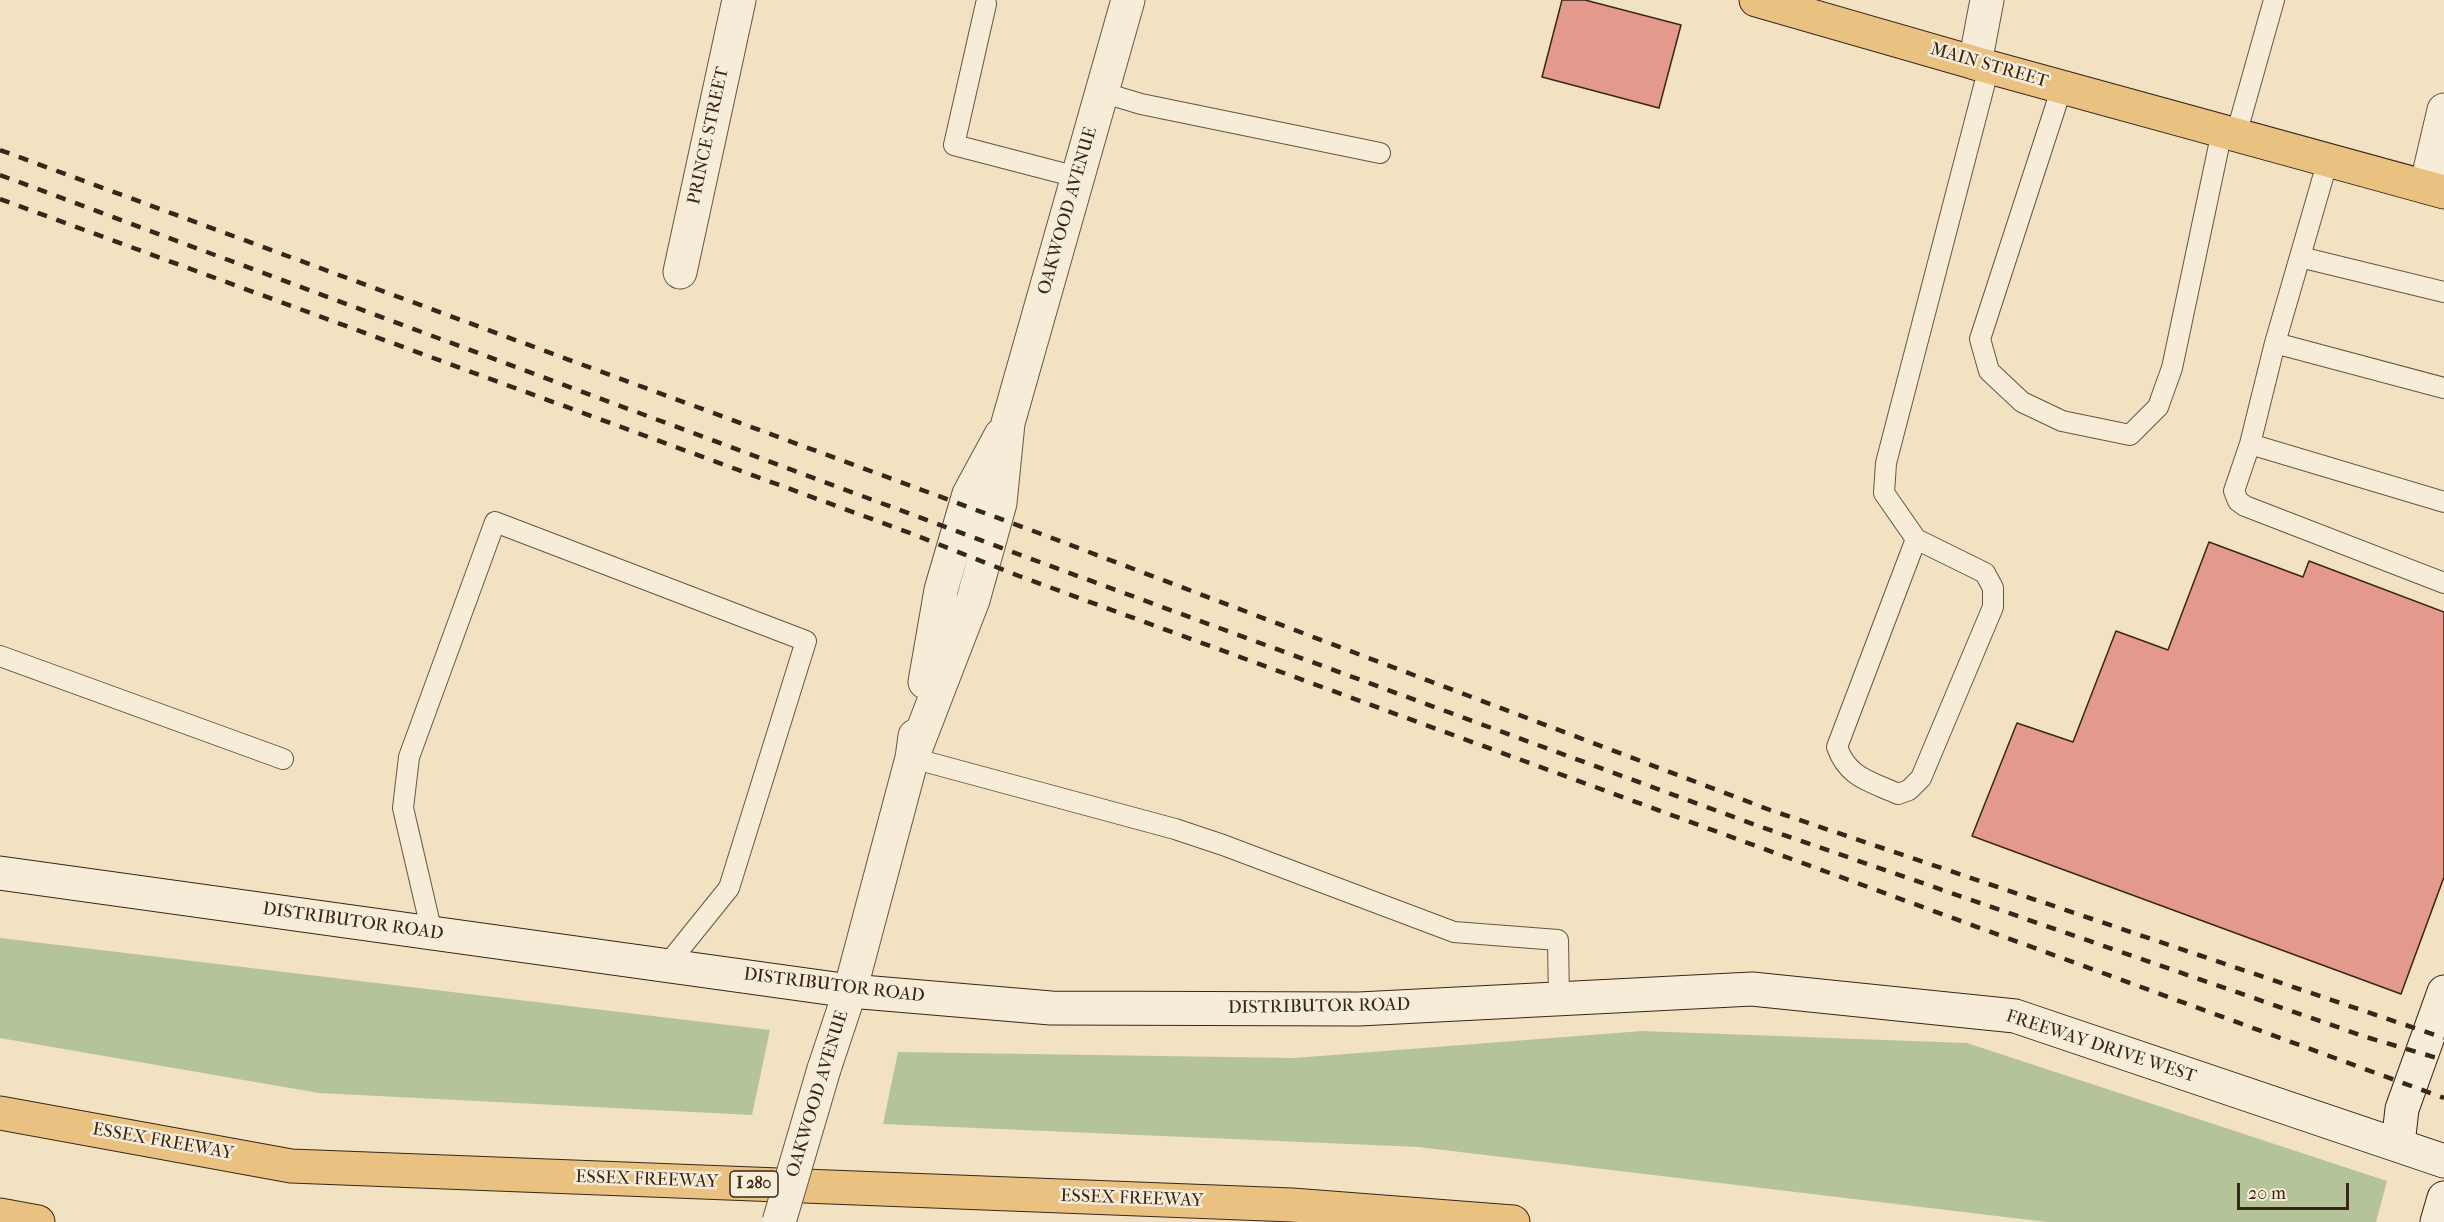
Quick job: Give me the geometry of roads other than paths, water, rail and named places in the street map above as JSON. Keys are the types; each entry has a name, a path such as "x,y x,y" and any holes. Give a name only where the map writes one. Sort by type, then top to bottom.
{"main road":[{"name":"PRINCE STREET","path":"680,272 739,0"},
{"name":"OAKWOOD AVENUE","path":"779,1222 824,1069 850,991 912,758 944,579 969,494 1008,423 1128,0"},
{"path":"1982,65 1987,0"},
{"name":"MAIN STREET","path":"1770,2 1982,65 2435,189"},
{"path":"2435,189 2444,110"},
{"name":"DISTRIBUTOR ROAD","path":"0,873 850,991 1063,1008 1359,1009 1675,994"},
{"name":"FREEWAY DRIVE WEST","path":"1675,994 1752,988 2015,1016 2444,1161"},
{"path":"2398,1144 2402,1110 2444,992"},
{"name":"ESSEX FREEWAY","path":"0,1113 291,1166 1292,1205 1513,1222"},
{"path":"2436,1222 2444,1198"},
{"path":"0,1215 38,1222"}],"lane":[{"path":"2062,87 1980,339 1989,371 2022,402 2062,421 2130,435 2158,407 2172,368 2229,133 2274,0"},
{"path":"986,4 954,145 1077,177"},
{"path":"1916,539 1837,747 1842,763 1852,773 1898,794 1909,790 1921,778 1994,607 1993,588 1984,573 1916,539 1884,493 1886,463 1982,65"},
{"path":"1101,92 1141,104 1380,153"},
{"path":"2328,160 2275,343 2250,444 2234,491 2238,501 2245,506 2444,584"},
{"path":"2300,256 2444,292"},
{"path":"2275,343 2444,388"},
{"path":"2250,444 2444,502"},
{"path":"432,933 403,808 409,757 495,522 806,641 729,888 667,965"},
{"path":"0,656 283,759"},
{"path":"912,758 1175,829 1454,932 1558,940 1559,999"}],"railway":[{"path":"0,150 1036,532 1770,810 2444,1038"},
{"path":"0,175 1026,557 1761,827 2366,1037 2444,1060"},
{"path":"0,199 910,533 1019,576 2444,1098"}]}
